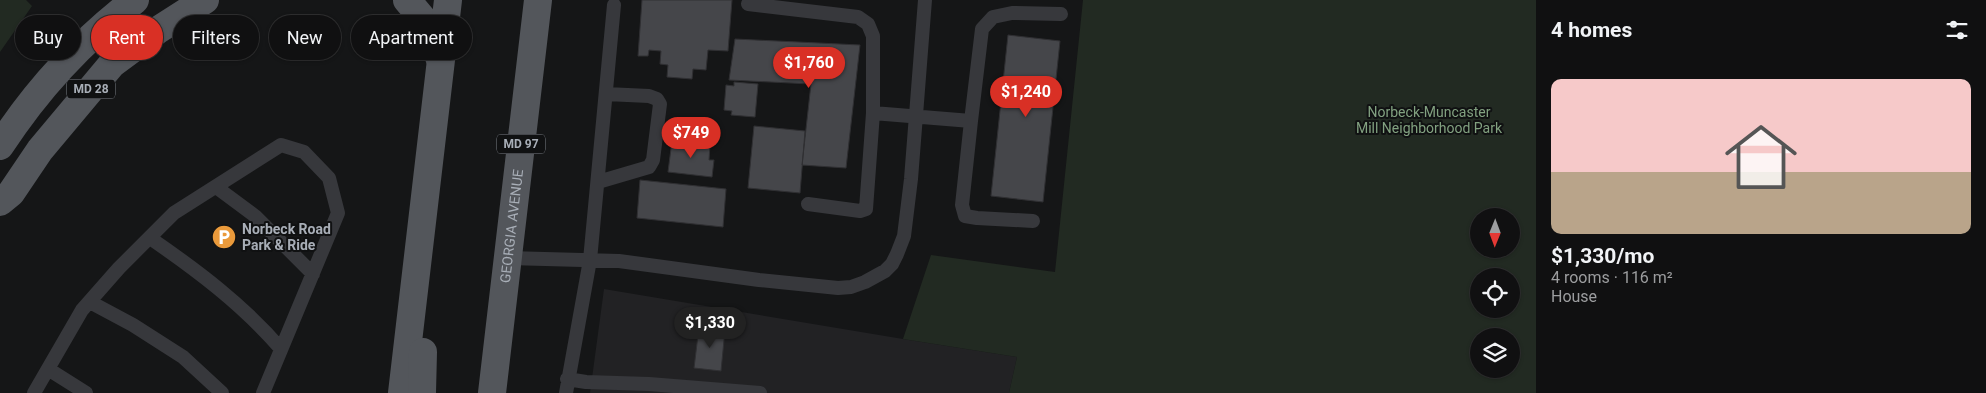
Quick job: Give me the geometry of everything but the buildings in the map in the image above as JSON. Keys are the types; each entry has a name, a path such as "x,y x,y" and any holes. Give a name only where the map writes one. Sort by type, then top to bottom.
{"main road":[{"name":"MD 28","path":"0,146 23,110 57,71 85,42 135,0"},
{"name":"MD 28","path":"0,202 11,193 40,150 112,64 158,30 205,0"},
{"path":"407,0 420,15"},
{"path":"446,15 448,0"},
{"name":"GEORGIA AVENUE","path":"492,393 538,0"},
{"path":"402,393 441,60"},
{"path":"417,268 423,336 422,393"}],"lane":[{"path":"507,258 619,261 759,280 838,288 851,287 865,282 884,271 892,264 904,236 911,179 925,0"},
{"path":"566,393 567,379 590,260 614,4"},
{"path":"748,4 858,17 868,24 873,36 873,113 866,209 860,212 808,204"},
{"path":"1033,221 965,216 962,205 982,29 993,17 1012,13 1061,14"},
{"path":"598,182 649,167 653,160 660,104 657,99 649,96 606,94"},
{"path":"873,113 972,121"},
{"path":"34,393 82,310 119,268 174,213 281,145 304,152 329,178 338,213 263,393"},
{"path":"216,187 255,216 313,274"},
{"path":"150,238 198,271 262,328 281,349"},
{"path":"90,302 133,325 183,357 222,393"},
{"path":"48,369 86,393"},
{"path":"567,379 586,382 649,384 760,393"}],"shaded area":[{"path":"604,289 1017,357 1009,393 590,393"}],"green space":[{"path":"0,0 26,0 32,6 26,15 15,15 15,30 0,52"},
{"name":"Norbeck-Muncaster Mill Neighborhood Park","path":"1083,0 1536,0 1536,393 1009,393 1017,357 903,339 931,255 1055,272"}],"place":[{"name":"Norbeck Road Park & Ride","path":"224,237"}]}
